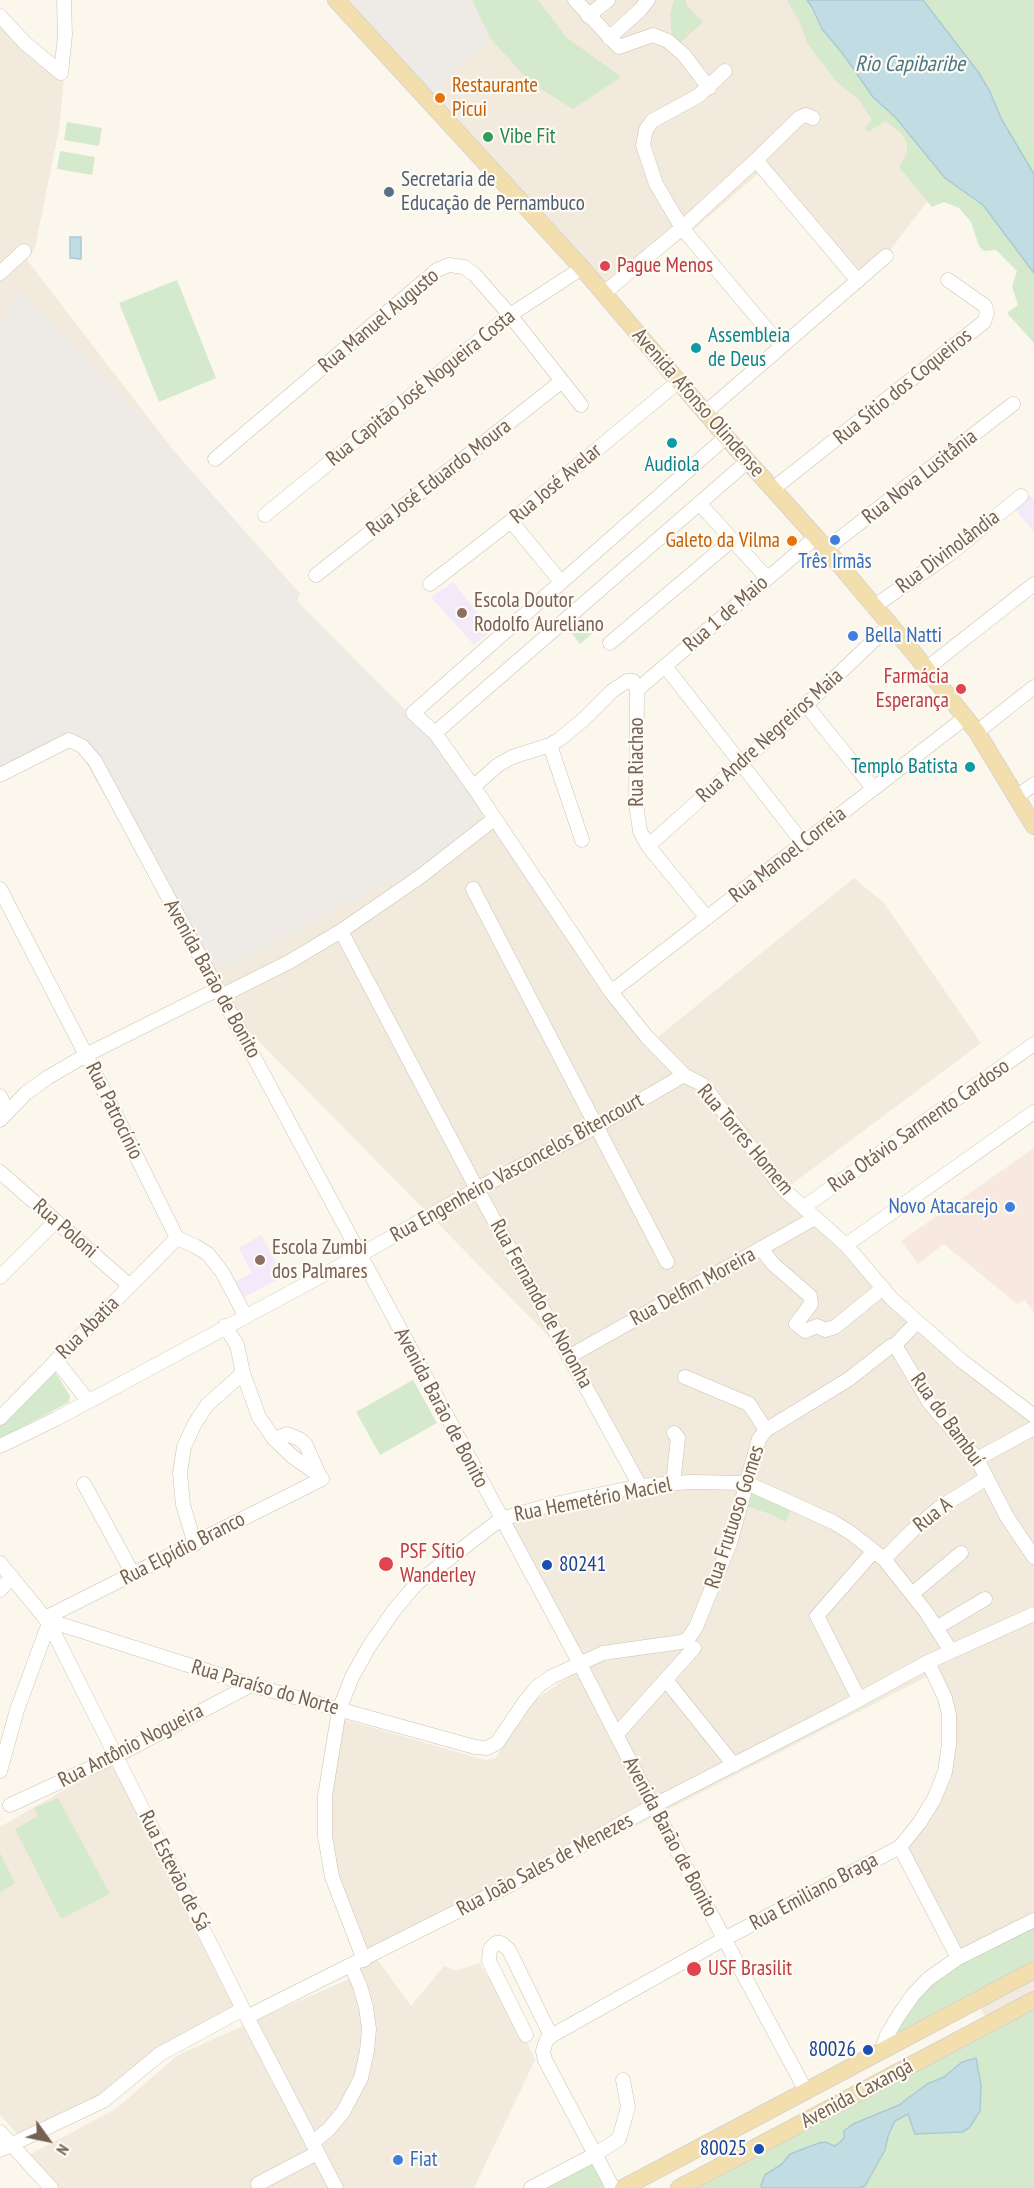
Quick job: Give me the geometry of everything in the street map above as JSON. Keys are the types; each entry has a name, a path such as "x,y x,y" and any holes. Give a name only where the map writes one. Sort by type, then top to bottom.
{"main road":[{"name":"Avenida Afonso Olindense","path":"336,0 582,268 726,437 821,543 966,717 1018,796 1034,826"},
{"name":"Avenida Caxangá","path":"623,2188 1034,1970"},
{"name":"Avenida Caxangá","path":"679,2188 1034,2000"}],"street":[{"path":"0,16 25,43 61,73 65,35 64,0"},
{"path":"575,0 619,47 653,35 668,41 684,55 709,88"},
{"path":"588,16 608,0"},
{"path":"609,38 648,0"},
{"path":"725,71 698,96 652,122 645,130 643,145 656,184 681,228 781,346"},
{"path":"604,293 681,228 799,118 806,115 813,118"},
{"path":"756,160 858,281"},
{"path":"0,273 24,251"},
{"path":"706,412 886,256"},
{"name":"Rua Manuel Augusto","path":"215,459 437,270 449,265 464,267 475,275 510,315 581,405"},
{"name":"Rua Capitão José Nogueira Costa","path":"265,515 510,315 582,268"},
{"name":"Rua Sítio dos Coqueiros","path":"773,489 984,322 987,313 985,306 948,280"},
{"name":"Rua José Eduardo Moura","path":"316,575 562,381"},
{"name":"Rua José Avelar","path":"430,584 511,521 679,381"},
{"name":"Rua Nova Lusitânia","path":"821,543 1013,404"},
{"path":"511,521 561,582 726,437"},
{"path":"435,733 748,461"},
{"name":"Rua Divinolândia","path":"873,607 950,554 1021,495"},
{"path":"699,503 767,578"},
{"path":"610,643 732,540"},
{"name":"Rua 1 de Maio","path":"637,690 767,578 821,543"},
{"name":"Rua Torres Homem","path":"561,582 413,713 435,733 611,992 646,1036 684,1075 703,1085 783,1189 846,1245 883,1288 917,1322 962,1361 1034,1416"},
{"path":"926,669 1034,584"},
{"name":"Rua Andre Negreiros Maia","path":"648,846 806,705 890,625"},
{"path":"666,666 803,843"},
{"path":"476,791 498,765 512,757 550,745 571,730 622,684 633,681 637,690"},
{"path":"977,732 1034,687"},
{"name":"Rua Riachao","path":"637,690 637,821 648,846 707,918"},
{"path":"806,705 873,788"},
{"name":"Rua Manoel Correia","path":"611,992 966,717"},
{"name":"Avenida Barão de Bonito","path":"0,776 69,740 82,746 95,761 579,1662 653,1806 806,2091"},
{"path":"550,745 582,840"},
{"path":"1018,796 1034,784"},
{"path":"0,1096 4,1115 47,1078 86,1055 219,992 289,962 341,931 422,876 494,819"},
{"name":"Rua Patrocínio","path":"0,889 177,1238"},
{"path":"473,889 667,1262"},
{"name":"Rua Fernando de Noronha","path":"341,931 477,1189 640,1486"},
{"name":"Rua Otávio Sarmento Cardoso","path":"804,1207 1034,1044"},
{"name":"Rua Engenheiro Vasconcelos Bitencourt","path":"0,1446 360,1255 477,1189 595,1127 684,1075"},
{"path":"846,1245 1034,1112"},
{"name":"Rua Poloni","path":"0,1172 130,1286"},
{"name":"Rua Delfim Moreira","path":"570,1356 815,1218"},
{"path":"0,1277 56,1221"},
{"path":"177,1238 208,1254 227,1281 245,1315"},
{"name":"Rua Abatia","path":"0,1418 177,1238"},
{"path":"761,1248 772,1264 810,1296 811,1304 796,1324 805,1331 817,1326 825,1330 835,1327 883,1288"},
{"name":"Rua Frutuoso Gomes","path":"616,1735 666,1680 689,1645 730,1544 759,1439 766,1430 849,1379 891,1346 896,1345 917,1322"},
{"path":"195,1544 183,1505 180,1473 184,1447 194,1425 207,1405 243,1373 237,1346 225,1326"},
{"name":"Rua do Bambuí","path":"896,1345 929,1402 977,1459 1008,1517 1034,1557"},
{"path":"56,1360 88,1401"},
{"name":"Rua Elpídio Branco","path":"47,1620 321,1477 274,1439 259,1417 243,1373"},
{"path":"685,1377 749,1404 766,1430"},
{"path":"977,1459 1034,1428"},
{"path":"673,1483 678,1438 674,1433"},
{"name":"Rua A","path":"859,1699 817,1617 879,1555 939,1508 987,1478"},
{"name":"Rua Hemetério Maciel","path":"364,1960 332,1877 326,1836 325,1796 339,1710 352,1677 370,1645 417,1583 501,1518 640,1486 673,1483 747,1483 833,1522 879,1555 912,1594 951,1651"},
{"path":"84,1484 133,1574"},
{"path":"912,1594 961,1553"},
{"name":"Rua Estevão de Sá","path":"0,1563 47,1620 336,2188"},
{"path":"0,1590 12,1577"},
{"path":"936,1628 985,1599"},
{"name":"Rua João Sales de Menezes","path":"6,2147 103,2101 160,2054 364,1960 512,1884 653,1806 928,1662 1034,1614"},
{"path":"0,1768 47,1620"},
{"name":"Rua Paraíso do Norte","path":"47,1620 251,1685 475,1747 486,1748 500,1739 537,1687 579,1662"},
{"path":"579,1662 603,1653 689,1645"},
{"name":"Rua Emiliano Braga","path":"551,2036 724,1939 900,1847 920,1822 934,1799 945,1772 950,1744 949,1716 945,1698 928,1662"},
{"path":"666,1680 734,1765"},
{"name":"Rua Antônio Nogueira","path":"10,1805 116,1756 251,1685"},
{"path":"900,1847 958,1958"},
{"name":"Avenida Caxangá","path":"881,2052 887,2035 913,1995 944,1966 1034,1920"},
{"path":"526,2035 489,1961 490,1949 496,1943 501,1943 508,1950 551,2036 544,2046 544,2060 612,2188"},
{"path":"258,2184 314,2148 343,2112 361,2078 368,2051 369,2029 360,1986 351,1966"},
{"path":"531,2188 594,2155 619,2139 628,2107 623,2080"},
{"path":"0,2132 6,2147 51,2188"}],"shaded area":[{"path":"332,0 807,0 945,178 859,291 760,172 684,238 604,293"},
{"path":"352,0 472,0 491,39 433,93"},
{"path":"0,22 64,78 59,129 35,248 27,260 173,450 300,594 297,601 313,621 401,705 398,708 426,731 648,1045 854,878 884,903 981,1043 784,1190 1034,1423 1034,1991 985,2017 900,1854 948,1765 945,1701 930,1675 377,1959 411,2006 444,1966 456,1971 479,1963 492,1982 501,1985 535,2060 474,2188 45,2188 21,2159 116,2109 178,2055 351,1978 362,1966 335,1887 325,1805 342,1719 485,1760 496,1758 531,1703 576,1672 502,1525 638,1492 573,1361 224,1006 73,740 0,781"},
{"path":"19,291 49,319 173,450 300,594 297,601 426,731 483,809 448,853 208,977 79,739 0,772 0,326"},
{"path":"1029,495 1034,499 1034,532 1014,508"},
{"name":"Escola Doutor Rodolfo Aureliano","path":"453,582 492,630 474,645 431,597"},
{"path":"1034,1148 1034,1313 1025,1300 1017,1304 944,1244 918,1264 901,1241"},
{"name":"Escola Zumbi dos Palmares","path":"261,1235 284,1276 239,1300 231,1284 252,1273 239,1248"},
{"path":"114,1761 239,2008 120,2083 52,2122 20,2137 0,2115 0,1827"}],"green space":[{"path":"472,0 538,0 566,37 621,77 573,109 530,82 491,39"},
{"path":"674,0 686,0 686,4 703,22 680,43 672,36 670,15"},
{"path":"787,0 807,0 822,29 873,97 896,118 945,178 983,205 1034,273 1034,343 1007,313 1018,305 1012,286 1017,271 996,250 984,251 979,246 971,222 959,208 944,202 932,207 899,167 907,154 907,143 900,132 885,121 868,132 865,128 872,120 859,100 836,81 808,44"},
{"path":"923,0 1034,0 1034,174 1002,120 990,92"},
{"path":"67,122 102,128 99,146 64,140"},
{"path":"60,151 95,157 92,175 57,169"},
{"path":"177,280 216,378 159,402 119,303"},
{"path":"576,613 596,630 580,644 569,630 577,623 570,616"},
{"path":"54,1370 70,1396 69,1402 0,1439 0,1421"},
{"path":"413,1380 437,1423 380,1455 356,1412"},
{"path":"749,1490 794,1506 785,1522 747,1506"},
{"path":"58,1798 110,1894 61,1919 15,1829 38,1816 34,1808"},
{"path":"0,1853 15,1883 0,1892"},
{"path":"1034,1924 1034,1961 893,2036 901,2020 922,1992 947,1970"},
{"path":"1034,2006 1034,2188 697,2188 718,2177"},
{"path":"593,2162 605,2184 603,2188 544,2188"}],"water":[{"name":"Rio Capibaribe","path":"807,0 923,0 979,73 1002,120 1034,174 1034,273 983,205 945,178 896,118 873,97 822,29"},
{"path":"70,237 81,237 81,259 70,258"},
{"path":"976,2058 981,2085 980,2111 969,2128 962,2132 915,2134 908,2114 895,2121 885,2150 865,2186 859,2188 762,2188 765,2175 782,2164 790,2154 819,2143 826,2142 834,2146 838,2144 844,2138 844,2131 853,2124 899,2105 927,2084 944,2077 962,2062"}],"place":[{"name":"Restaurante Picui","path":"440,98"},
{"name":"Vibe Fit","path":"488,137"},
{"name":"Secretaria de Educação de Pernambuco","path":"389,192"},
{"name":"Pague Menos","path":"605,266"},
{"name":"Assembleia de Deus","path":"696,348"},
{"name":"Audiola","path":"672,443"},
{"name":"Três Irmãs","path":"835,540"},
{"name":"Galeto da Vilma","path":"792,541"},
{"name":"Escola Doutor Rodolfo Aureliano","path":"462,613"},
{"name":"Bella Natti","path":"853,636"},
{"name":"Farmácia Esperança","path":"961,689"},
{"name":"Templo Batista","path":"970,767"},
{"name":"Novo Atacarejo","path":"1010,1207"},
{"name":"Escola Zumbi dos Palmares","path":"260,1260"},
{"name":"PSF Sítio Wanderley","path":"386,1564"},
{"name":"80241","path":"547,1565"},
{"name":"USF Brasilit","path":"694,1969"},
{"name":"80026","path":"868,2050"},
{"name":"80025","path":"759,2149"},
{"name":"Fiat","path":"398,2160"}]}
